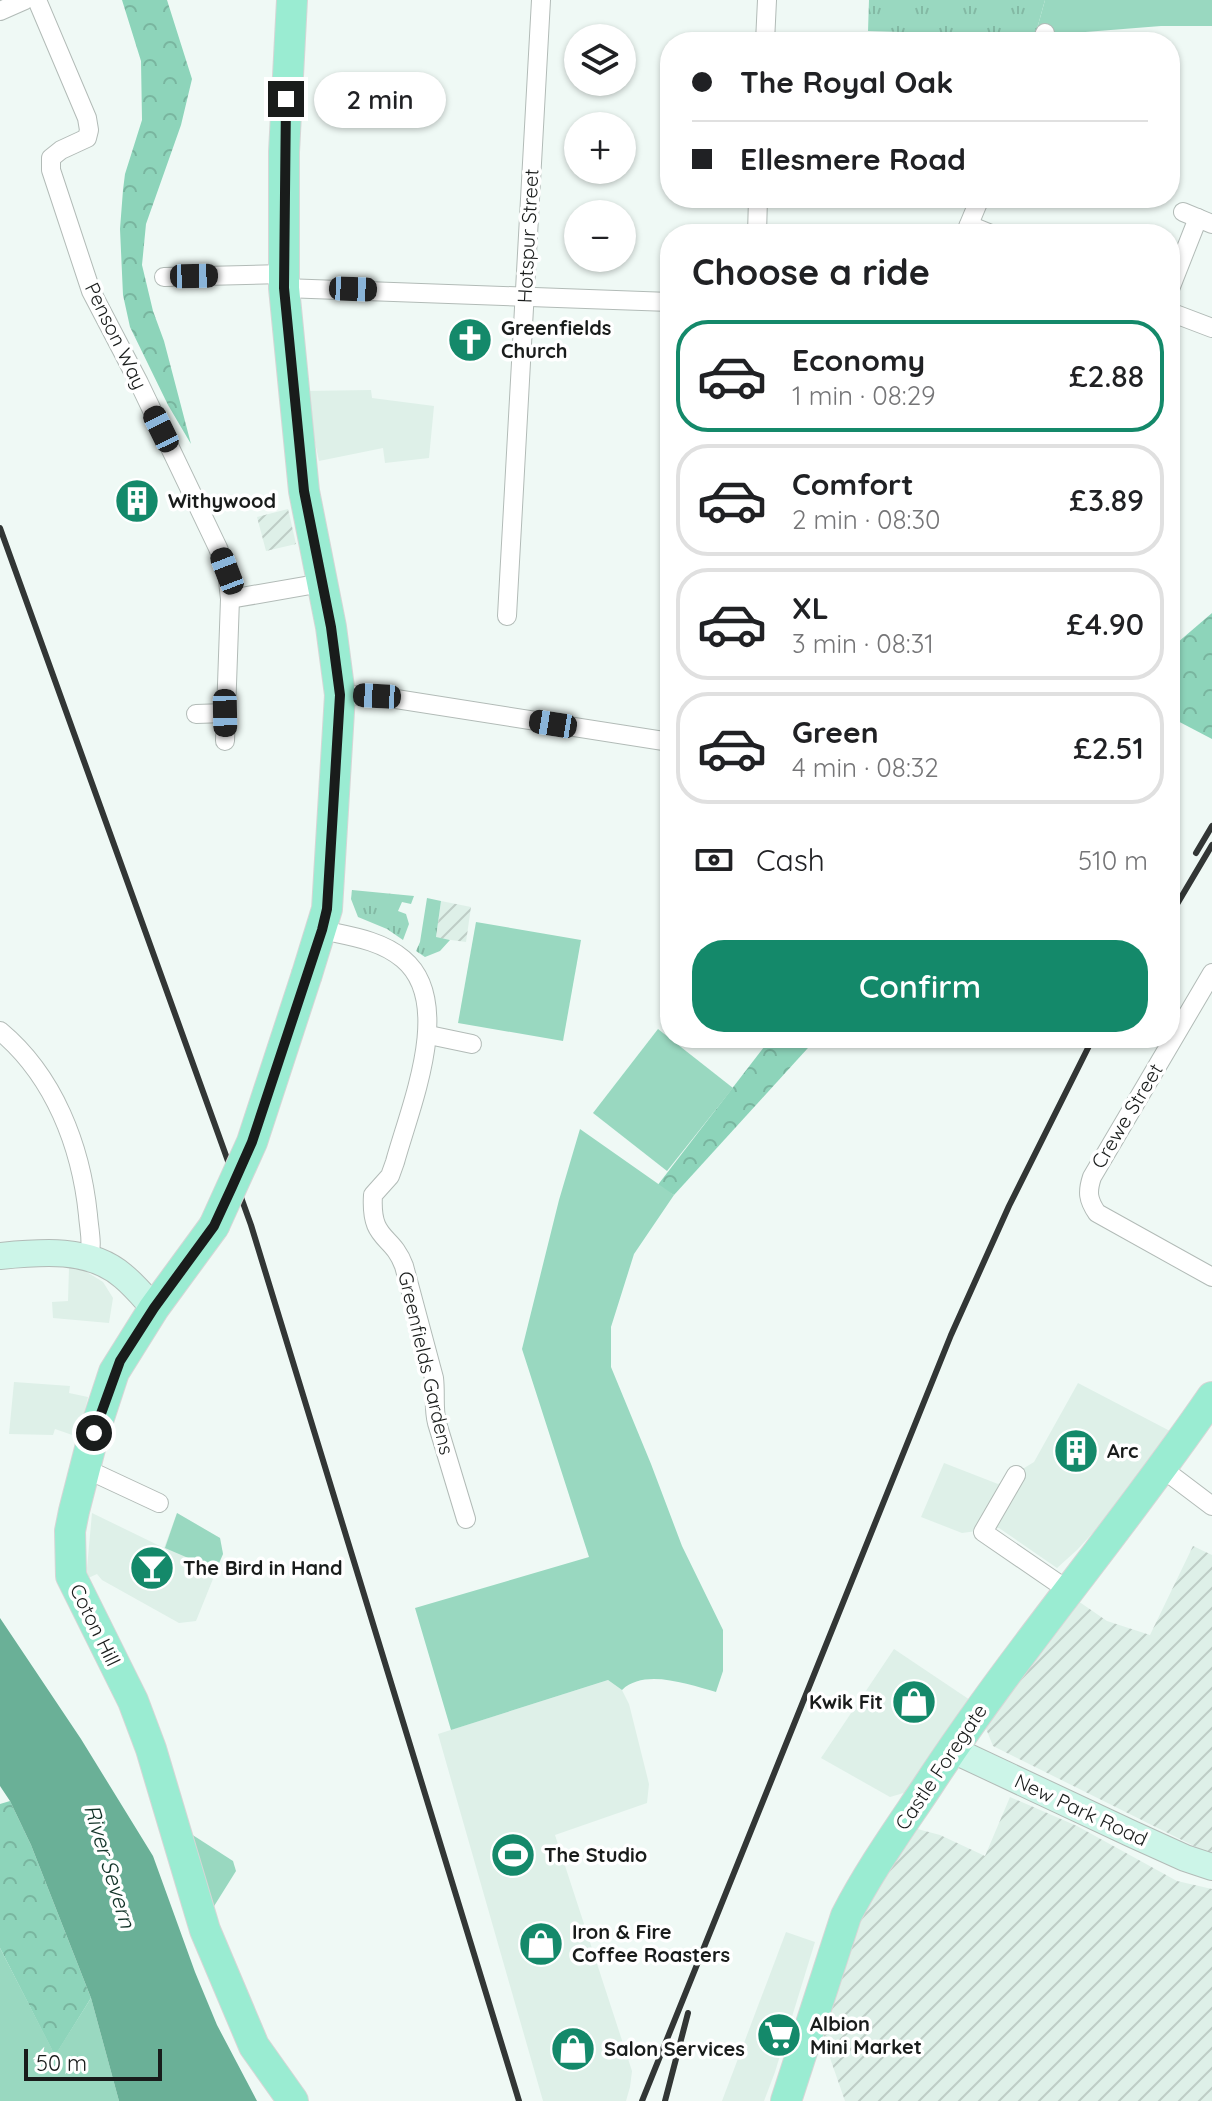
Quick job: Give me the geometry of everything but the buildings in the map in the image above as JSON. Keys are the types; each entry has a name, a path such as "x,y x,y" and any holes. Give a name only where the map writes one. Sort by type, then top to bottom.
{"main road":[{"name":"Coton Hill","path":"292,0 284,152 284,281 304,491 335,650 340,695 327,909 252,1142 214,1226 154,1308 114,1372 84,1468 70,1531 71,1576 133,1701 151,1749 205,1930 254,2046 293,2101"},
{"name":"Castle Foregate","path":"786,2101 846,1916 861,1888 951,1749 1163,1469 1212,1397"}],"street":[{"path":"0,11 25,0"},
{"name":"Penson Way","path":"37,0 87,118 89,130 87,138 51,158 51,170 91,291 218,548 227,571 230,599"},
{"name":"Hotspur Street","path":"507,616 541,0"},
{"path":"765,32 767,0"},
{"path":"1180,264 1198,218"},
{"path":"164,277 660,302"},
{"path":"1180,316 1212,328"},
{"path":"225,741 230,599 322,583"},
{"path":"340,695 377,696 660,740"},
{"path":"196,714 225,713"},
{"name":"Greenfields Gardens","path":"322,930 368,941 403,959 416,973 428,1005 429,1035 395,1162 390,1176 373,1195 372,1207 381,1237 400,1254 404,1266 434,1378 436,1392 433,1408 466,1519"},
{"name":"Crewe Street","path":"1180,1027 1212,973"},
{"path":"0,1031 23,1052 42,1079 70,1131 85,1192 91,1250 89,1258"},
{"path":"429,1035 472,1044"},
{"name":"Crewe Street","path":"1168,1048 1092,1177 1089,1201 1097,1213 1212,1277"},
{"path":"0,1256 61,1253 107,1264 154,1308"},
{"path":"84,1468 159,1503"},
{"path":"1163,1469 1212,1506"},
{"path":"1016,1475 983,1532 1069,1591"},
{"name":"New Park Road","path":"951,1749 1158,1846 1212,1867"}],"shaded area":[{"path":"371,390 372,398 434,406 429,458 385,463 383,448 319,461 304,391"},
{"path":"288,509 296,544 266,551 257,517"},
{"path":"441,901 471,907 466,942 436,938"},
{"path":"69,1268 82,1269 103,1282 113,1298 109,1323 53,1318 52,1302 68,1301"},
{"path":"14,1382 70,1386 69,1393 88,1397 78,1437 55,1429 53,1435 9,1434"},
{"path":"1078,1383 1170,1431 1116,1508 1057,1568 999,1528 962,1533 921,1517 944,1463 998,1484 1034,1462"},
{"name":"The Bird in Hand","path":"92,1513 164,1548 177,1513 220,1538 223,1554 196,1621 179,1623 102,1580 97,1574 86,1579"},
{"path":"1193,1546 1212,1555 1212,1855 993,1746 985,1726 1078,1601 1107,1621 1150,1635"},
{"path":"894,1649 970,1700 907,1792 890,1797 821,1758"},
{"path":"608,1680 622,1690 629,1704 649,1784 647,1803 555,1835 632,2071 630,2087 626,2101 543,2101 438,1734"},
{"path":"1010,1797 1077,1826 1177,1881 1212,1889 1212,2101 845,2101 823,2038 868,1900 910,1827 940,1835 985,1856"},
{"path":"786,1932 815,1942 775,2072 764,2101 722,2101"}],"green space":[{"path":"122,0 167,0 192,79 181,125 146,224 142,265 191,444 130,327 123,295 120,229 123,190 142,120 141,61"},
{"path":"869,0 1045,0 1036,32 868,31"},
{"path":"1045,0 1212,0 1212,26 1036,32"},
{"path":"1212,613 1212,739 1180,722 1180,640"},
{"path":"352,890 414,896 411,904 402,902 398,911 406,914 409,924 403,940 387,929 358,917 351,899"},
{"path":"427,898 441,901 436,937 450,940 440,951 425,957 416,951"},
{"path":"476,922 581,940 563,1041 458,1023"},
{"path":"658,1029 660,1048 682,1048 733,1088 667,1171 593,1113"},
{"path":"763,1048 808,1048 674,1195 657,1186"},
{"path":"580,1129 674,1195 634,1254 611,1327 611,1367 682,1546 723,1630 723,1671 716,1692 655,1679 632,1683 622,1690 608,1680 451,1730 415,1608 589,1557 522,1349"},
{"path":"177,1513 220,1538 223,1554 216,1570 165,1548"},
{"path":"10,1801 31,1845 91,1998 55,2056 0,1948 0,1804"},
{"path":"188,1832 233,1861 236,1871 211,1911"},
{"path":"0,1948 55,2055 91,1998 119,2101 0,2101"}],"water":[{"name":"River Severn","path":"0,1618 81,1739 153,1856 217,2025 257,2101 119,2101 91,1998 31,1845 0,1786"}],"railway":[{"path":"0,528 251,1225 519,2101"},
{"path":"1196,853 1212,826"},
{"path":"1180,899 1212,845"},
{"path":"642,2101 951,1335 1009,1206 1088,1048"},
{"path":"665,2101 688,2013"}],"place":[{"name":"Greenfields Church","path":"470,340"},
{"name":"Withywood","path":"137,501"},
{"name":"Arc","path":"1076,1451"},
{"name":"The Bird in Hand","path":"152,1568"},
{"name":"Kwik Fit","path":"914,1702"},
{"name":"The Studio","path":"513,1855"},
{"name":"Iron & Fire Coffee Roasters","path":"541,1944"},
{"name":"Albion Mini Market","path":"779,2035"},
{"name":"Salon Services","path":"573,2049"}],"route":[{"path":"94,1433 120,1361 214,1226 232,1187 252,1142 327,909 340,695 337,661 304,491 284,288 286,99"}]}
